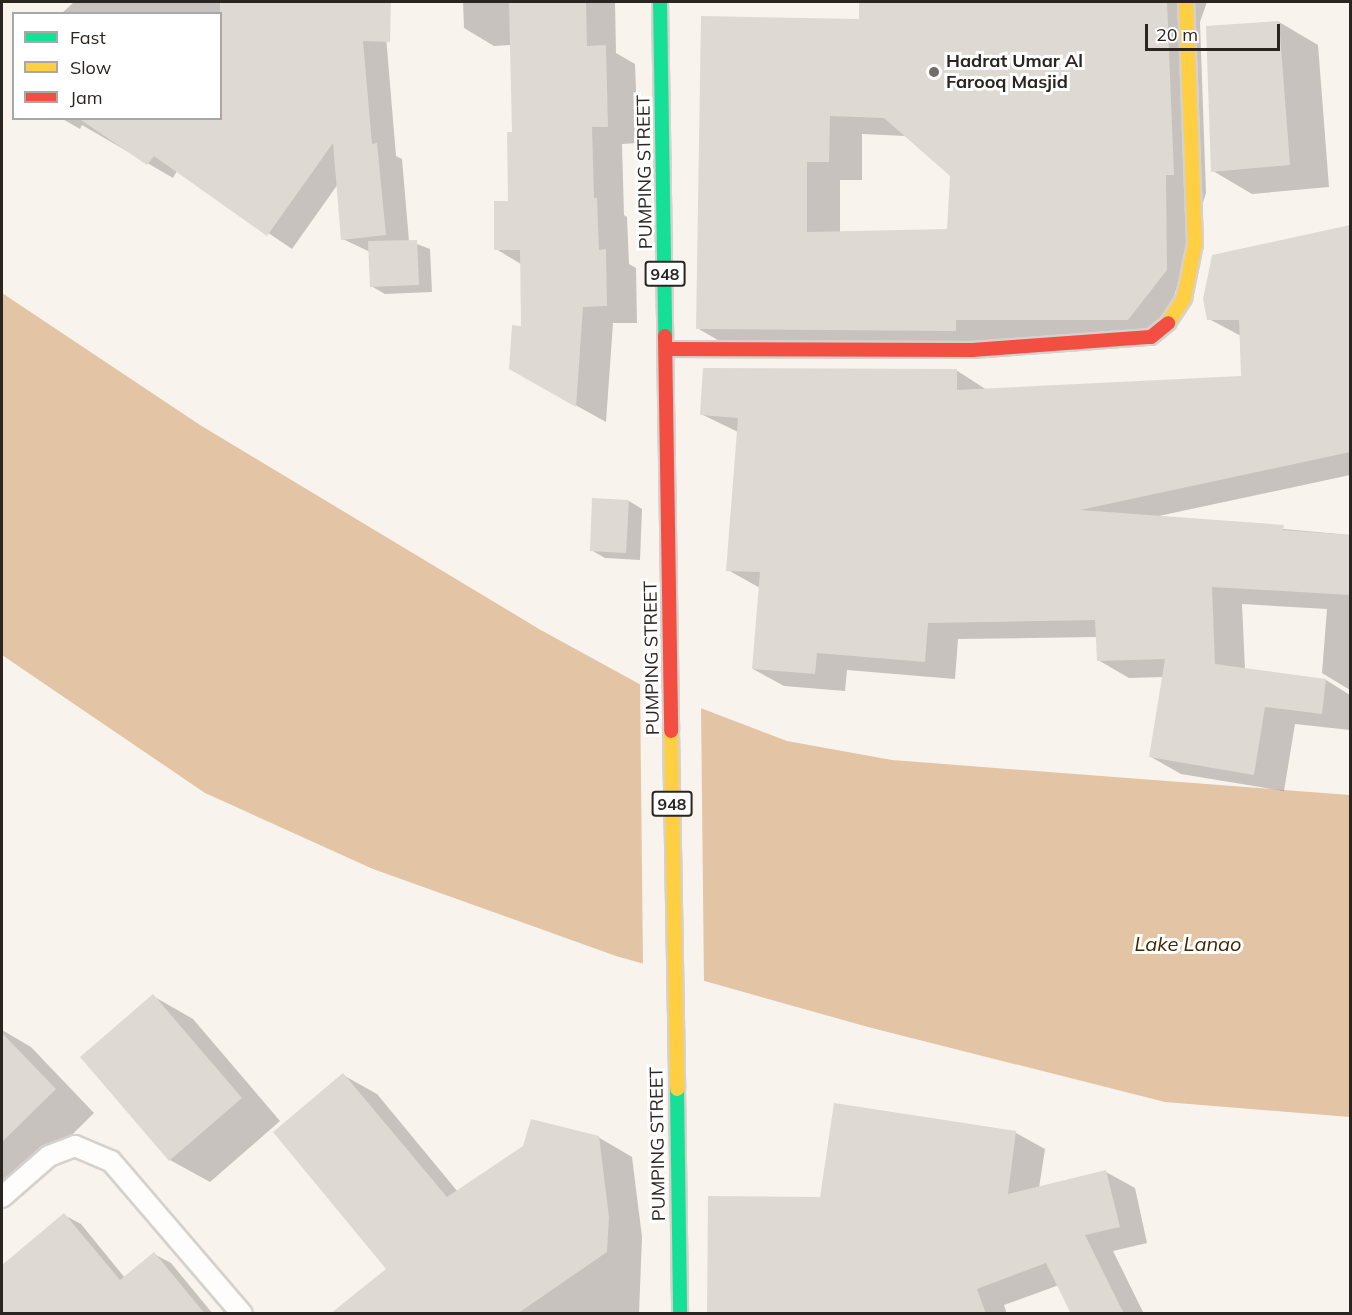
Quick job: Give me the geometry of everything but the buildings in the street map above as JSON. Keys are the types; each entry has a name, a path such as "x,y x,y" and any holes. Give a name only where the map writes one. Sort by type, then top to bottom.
{"main road":[{"name":"PUMPING STREET","path":"660,2 680,1314"},
{"path":"666,349 972,350 1151,337 1165,327 1184,298 1195,244 1186,2"}],"lane":[{"path":"2,1197 49,1156 75,1146 111,1161 242,1314"}],"water":[{"name":"Lake Lanao","path":"2,293 200,425 539,629 643,686 787,741 892,760 1350,795 1350,1117 1165,1102 868,1027 616,956 373,869 205,793 2,655"}],"pier":[{"path":"640,682 701,705 704,984 643,967"}],"traffic: fast":[{"path":"660,2 665,336"},
{"path":"677,1089 680,1314"}],"traffic: slow":[{"path":"1168,323 1184,298 1195,244 1186,2"},
{"path":"671,731 677,1089"}],"traffic: jam":[{"path":"666,349 972,350 1151,337 1168,323"},
{"path":"665,336 671,731"}],"place":[{"name":"Hadrat Umar Al Farooq Masjid","path":"934,72"}]}
